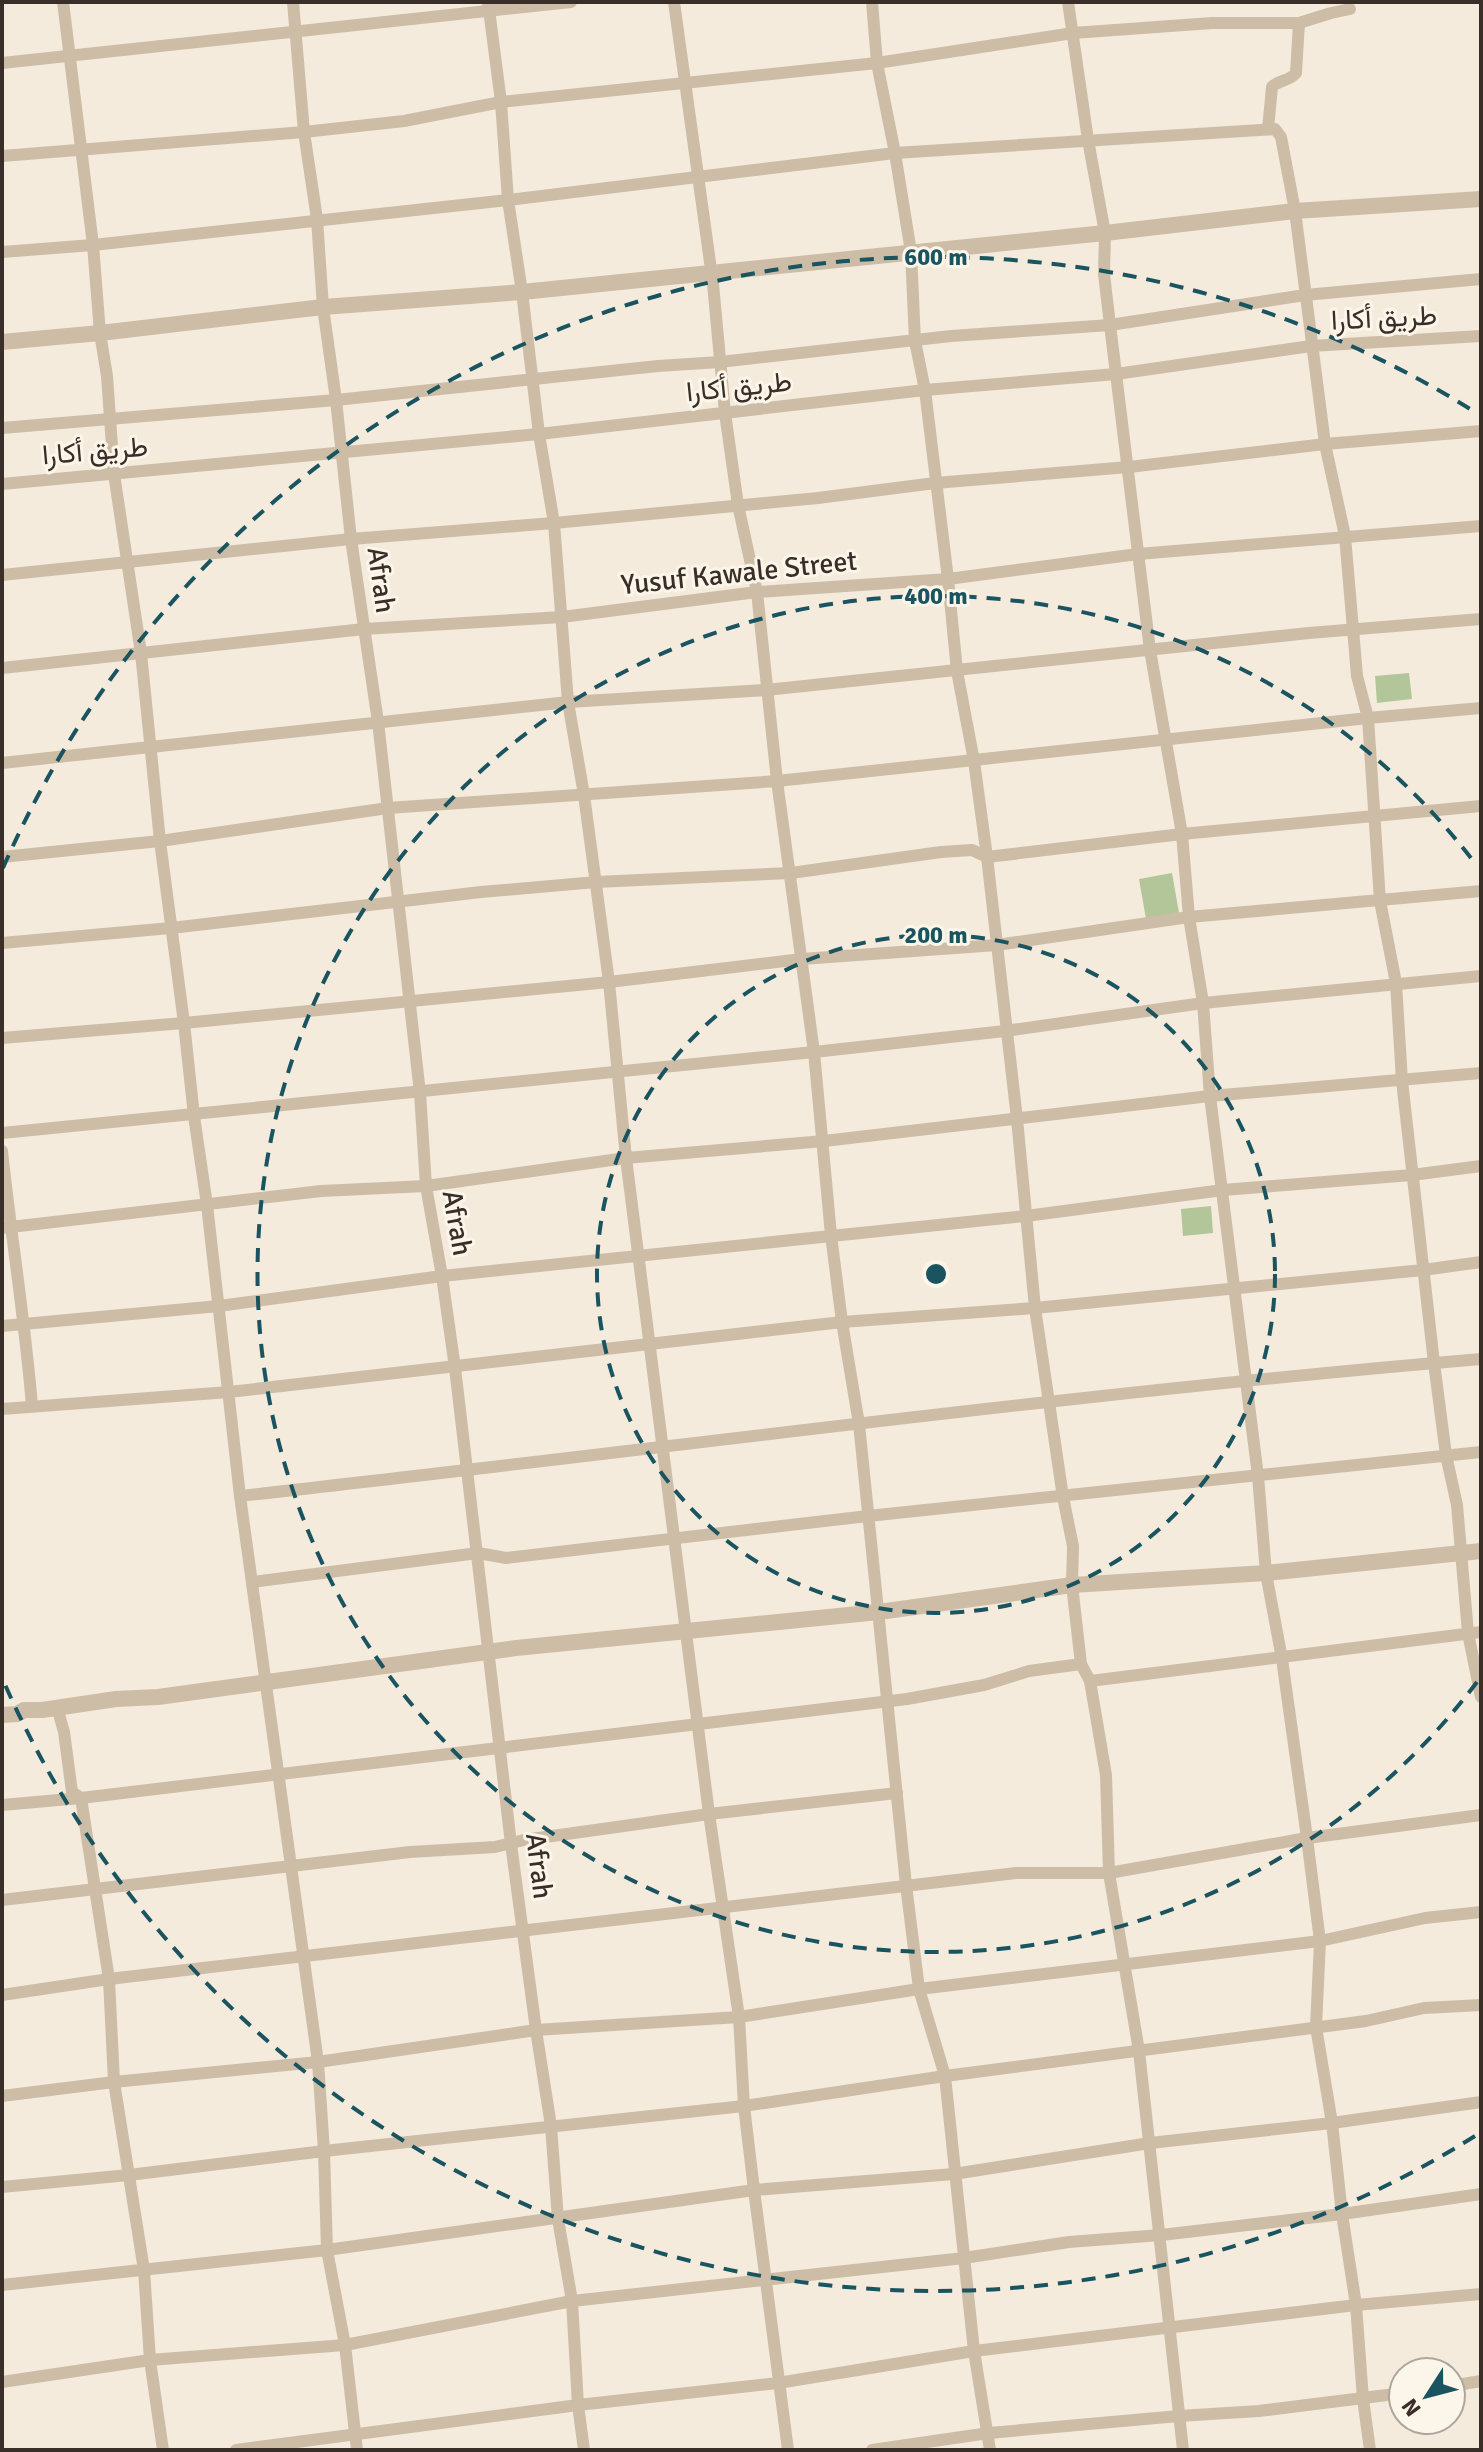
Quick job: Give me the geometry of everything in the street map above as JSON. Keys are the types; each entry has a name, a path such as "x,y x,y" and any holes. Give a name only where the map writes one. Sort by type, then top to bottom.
{"street":[{"path":"63,2 93,245 114,474 141,653 149,749 207,1205 240,1496 318,2062 327,2250 345,2345 357,2450"},
{"name":"Afrah","path":"293,2 304,132 317,219 323,307 340,452 388,808 420,1093 426,1186 455,1368 511,1844 551,2126 558,2219 572,2301 584,2450"},
{"path":"2,63 488,7 571,2"},
{"path":"674,2 711,272 725,413 738,505 757,592 777,781 814,1052 831,1235 859,1424 919,1989 945,2076 974,2351 990,2450"},
{"path":"872,2 877,63 911,252 915,341 925,390 957,671 974,761 987,857 1035,1308 1073,1546 1072,1585 1081,1664 1090,1681 1106,1775 1109,1873 1139,2051 1183,2450"},
{"path":"1068,2 1105,233 1104,274 1110,325 1150,650 1182,834 1189,917 1203,1003 1210,1096 1258,1476 1266,1573 1282,1659 1320,1941 1316,2027 1356,2305 1370,2450"},
{"path":"488,7 501,102 508,200 554,523 568,702 609,982 626,1158 697,1723 739,2017 744,2106 788,2450"},
{"path":"2,156 304,132 404,121 501,102 877,63 1073,33 1212,23 1299,23 1350,9"},
{"path":"1268,129 1272,87 1296,73 1299,23"},
{"path":"2,252 508,200 895,153 1275,129 1281,137 1295,211 1325,444 1345,536 1357,676 1368,718 1380,901 1396,983 1402,1081 1423,1270 1446,1455 1457,1505 1475,1633 1481,1697"},
{"path":"2,342 323,307 522,292 1105,233 1295,211 1481,199"},
{"path":"2,428 336,400 951,336 1110,325 1305,295 1481,279"},
{"name":"طريق أكارا","path":"2,484 539,434 925,390 1116,374 1311,346 1481,336"},
{"path":"2,575 1481,431"},
{"name":"Yusuf Kawale Street","path":"2,668 364,629 562,617 757,592 948,579 1138,554 1481,526"},
{"path":"2,763 568,702 766,690 1481,619"},
{"path":"2,857 160,841 388,808 777,781 1481,708"},
{"path":"2,943 596,882 791,873 972,850 987,857 1182,834 1481,806"},
{"path":"2,1038 609,982 802,959 997,945 1189,917 1481,891"},
{"path":"2,1133 814,1052 1005,1031 1203,1003 1481,976"},
{"path":"6,1228 321,1191 426,1186 626,1158 824,1141 1210,1096 1481,1073"},
{"path":"2,1151 6,1228 25,1324 32,1406"},
{"path":"2,1326 219,1306 442,1276 1026,1216 1223,1190 1412,1175 1481,1166"},
{"path":"2,1409 229,1392 842,1322 1035,1308 1481,1262"},
{"path":"240,1496 1245,1381 1481,1359"},
{"path":"252,1582 478,1553 506,1558 868,1516 1481,1452"},
{"path":"2,1715 24,1710 158,1697 489,1651 879,1612 1072,1585 1266,1573 1481,1551"},
{"path":"1090,1681 1475,1633"},
{"path":"2,1805 907,1699 984,1685 1029,1671 1081,1664"},
{"path":"57,1707 64,1732 72,1792 81,1798 109,1979 114,2082 144,2270 150,2360 163,2450"},
{"path":"2,1900 410,1852 511,1844 709,1814 897,1793"},
{"path":"2,1995 109,1979 906,1885 1016,1873 1109,1873 1307,1838 1481,1815"},
{"path":"2,2096 318,2062 536,2030 739,2017 919,1989 1320,1941 1425,1918 1481,1912"},
{"path":"2,2187 744,2106 945,2076 1366,2021 1424,2008 1481,2005"},
{"path":"2,2285 327,2250 754,2190 954,2174 1150,2143 1332,2123 1481,2102"},
{"path":"2,2382 150,2360 345,2345 572,2301 964,2258 1069,2242 1161,2235 1342,2214 1481,2194"},
{"path":"236,2450 578,2405 778,2383 974,2351 1356,2305 1481,2294"},
{"path":"872,2450 989,2433 1259,2411 1387,2395"}],"green space":[{"path":"1409,673 1412,699 1377,703 1375,676"},
{"path":"1172,873 1179,913 1146,919 1139,879"},
{"path":"1211,1206 1213,1233 1183,1236 1181,1209"}]}
